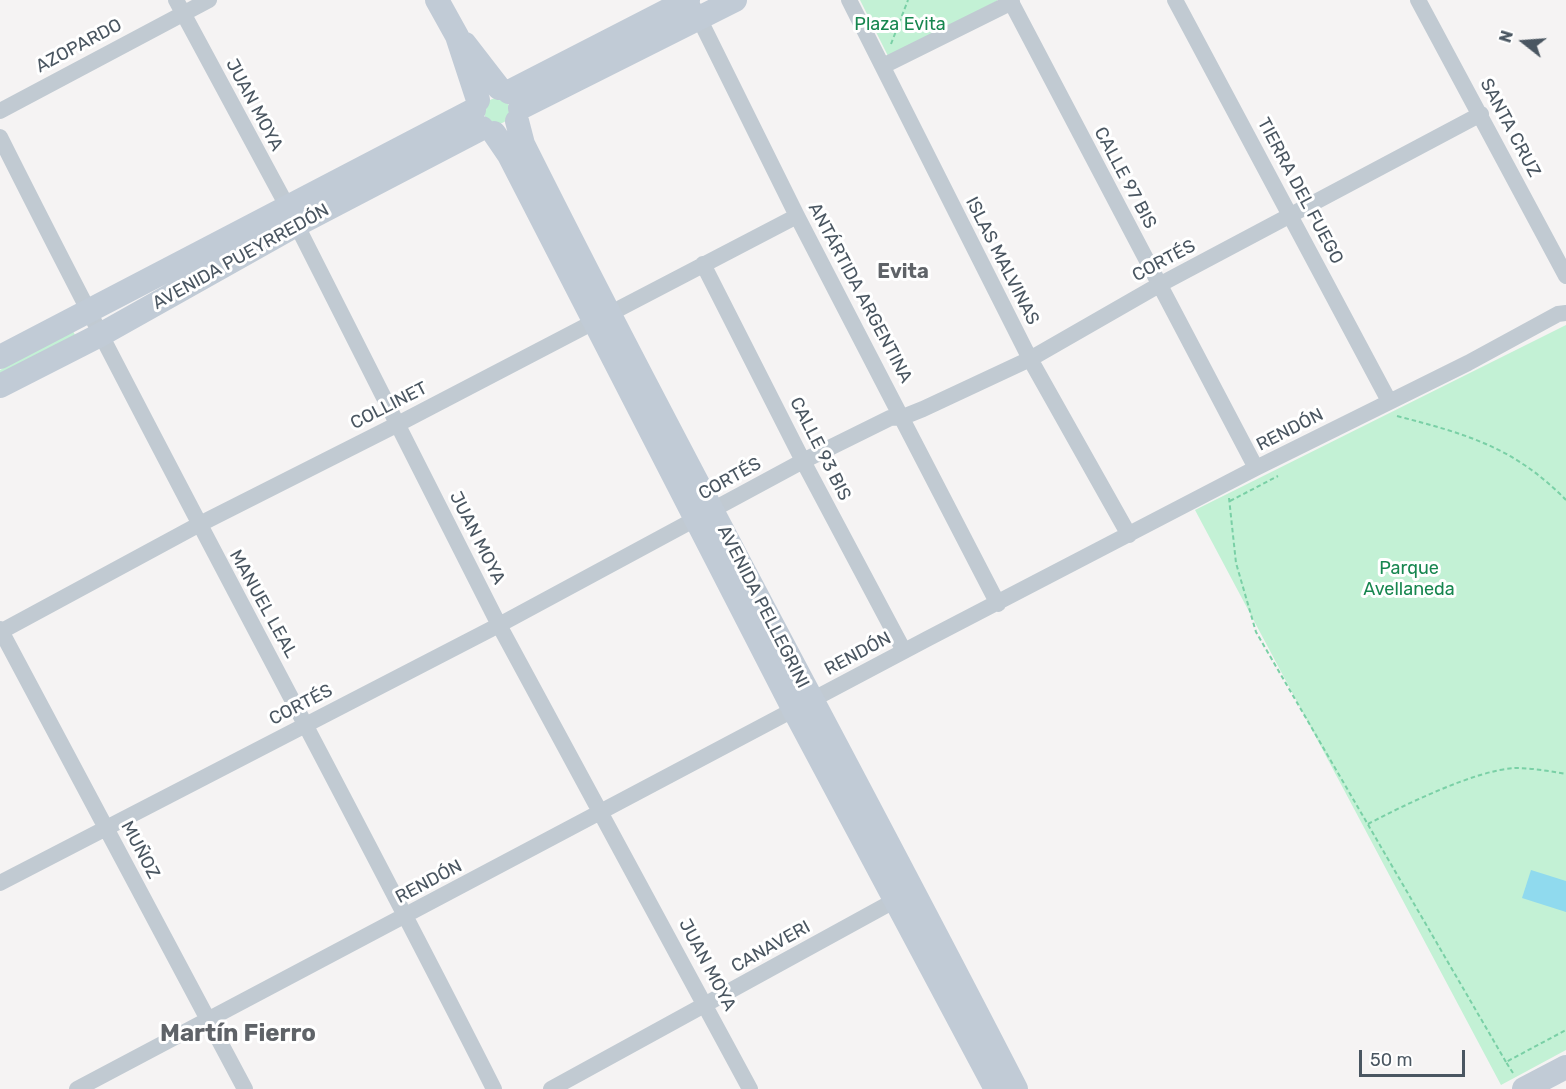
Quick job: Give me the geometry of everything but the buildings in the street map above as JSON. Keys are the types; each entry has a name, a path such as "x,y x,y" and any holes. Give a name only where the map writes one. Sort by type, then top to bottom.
{"main road":[{"name":"AVENIDA PELLEGRINI","path":"437,0 457,36 482,118 509,155 600,317 803,705 1010,1089"},
{"path":"511,102 692,6 735,0"},
{"name":"AVENIDA PELLEGRINI","path":"457,36 511,102 523,144 600,317"},
{"path":"486,91 511,102 505,132 482,118 486,91"},
{"name":"AVENIDA PUEYRREDÓN","path":"0,357 88,312 291,216 482,118"},
{"name":"AVENIDA PUEYRREDÓN","path":"0,386 102,334 291,216"},
{"path":"1533,1084 1566,1067"}],"street":[{"name":"AZOPARDO","path":"0,111 180,6 209,0"},
{"name":"ISLAS MALVINAS","path":"849,0 1030,359 1129,535"},
{"name":"TIERRA DEL FUEGO","path":"1175,0 1292,215 1391,408"},
{"name":"SANTA CRUZ","path":"1418,0 1566,276"},
{"path":"883,66 1011,1"},
{"name":"CALLE 97 BIS","path":"1011,1 1256,468"},
{"name":"JUAN MOYA","path":"180,6 291,216 500,624 750,1089"},
{"name":"ANTÁRTIDA ARGENTINA","path":"692,6 797,216 998,604"},
{"name":"CORTÉS","path":"0,883 500,624 803,461 890,418 903,417 1030,359 1159,285 1481,114"},
{"name":"MANUEL LEAL","path":"0,137 198,525 407,916 494,1089"},
{"name":"COLLINET","path":"0,631 198,525 398,424 797,216"},
{"name":"CALLE 93 BIS","path":"703,264 803,461 904,651"},
{"name":"RENDÓN","path":"77,1089 904,651 1256,468 1391,408 1558,314 1566,313"},
{"name":"MUÑOZ","path":"0,631 245,1089"},
{"name":"CANAVERI","path":"551,1089 906,895"}],"path":[{"path":"883,66 908,0"},
{"path":"1391,408 1494,446 1533,468 1566,500"},
{"path":"1230,501 1281,474"},
{"path":"1229,495 1236,563 1256,632 1506,1062 1533,1084"},
{"path":"1368,825 1406,804 1484,775 1514,768 1566,774"},
{"path":"1506,1062 1566,1030"}],"green space":[{"name":"Plaza Evita","path":"860,0 997,0 997,1 889,58"},
{"path":"497,98 506,102 510,111 506,120 497,124 488,120 484,111 488,102"},
{"name":"Parque Avellaneda","path":"1566,325 1566,1050 1501,1085 1195,510"},
{"path":"73,331 75,335 0,374 0,370"}],"water":[{"path":"1531,870 1566,881 1566,912 1522,898"}],"district":[{"name":"Evita","path":"903,272"},
{"name":"Martín Fierro","path":"238,1034"}]}
